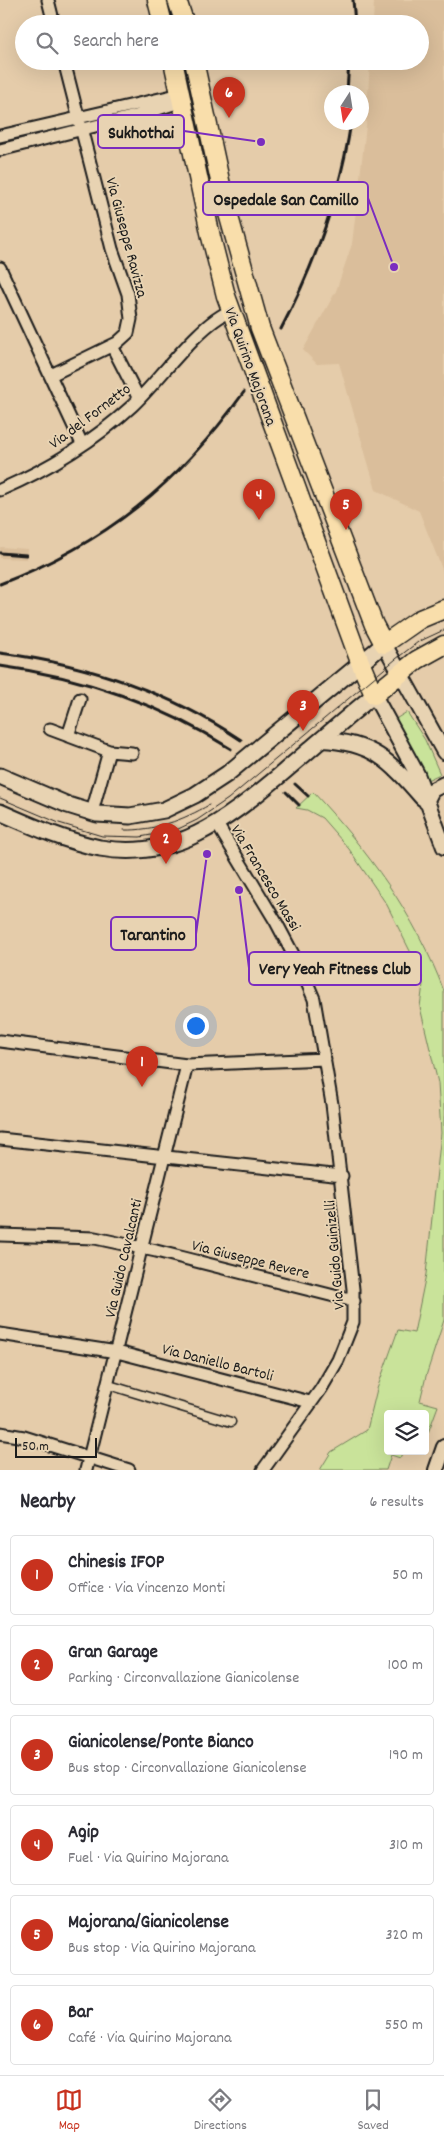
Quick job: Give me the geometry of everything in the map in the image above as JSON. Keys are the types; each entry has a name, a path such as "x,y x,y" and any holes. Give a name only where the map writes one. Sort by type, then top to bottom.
{"main road":[{"path":"157,0 161,15"},
{"path":"178,0 182,15"},
{"name":"Via Quirino Majorana","path":"175,70 210,230 232,311 360,662 374,695"},
{"name":"Via Quirino Majorana","path":"196,70 236,244 260,328 354,576 384,644"},
{"path":"182,98 202,90"},
{"path":"210,230 216,240 225,246 231,247 236,244"},
{"path":"232,311 246,315 260,328"},
{"path":"0,776 68,805 92,812 118,816 140,815 164,810 195,796 234,767 360,662 420,619 444,608"},
{"path":"0,812 61,837 99,848 122,850 149,849 172,844 194,836 217,824 256,795 401,673 423,656 444,645"}],"street":[{"path":"48,0 52,15"},
{"name":"Via Giuseppe Ravizza","path":"51,376 112,346 128,332 131,323 131,311 122,272 112,249 67,70"},
{"path":"0,136 80,117 182,98"},
{"path":"0,150 83,130 182,98"},
{"path":"0,268 82,444"},
{"name":"Via del Fornetto","path":"0,490 36,473 112,423 139,399 206,328 218,317 232,311"},
{"path":"112,346 139,399"},
{"path":"384,644 444,752"},
{"path":"374,695 417,774 444,848"},
{"path":"68,736 80,699"},
{"path":"50,729 109,751 132,753"},
{"path":"321,740 353,743 380,756 400,773 426,802"},
{"path":"92,812 109,751"},
{"path":"426,802 432,790 444,784"},
{"name":"Via Francesco Massi","path":"217,824 276,922 309,985 316,1008 325,1059"},
{"path":"0,1041 187,1065 325,1059"},
{"name":"Via Guido Guinizelli","path":"265,1469 272,1456 331,1373 345,1347 353,1322 354,1301 342,1176 325,1059"},
{"name":"Via Guido Cavalcanti","path":"86,1470 109,1385 140,1248 187,1065"},
{"path":"0,1139 342,1176"},
{"name":"Via Giuseppe Revere","path":"0,1234 88,1237 354,1301"},
{"name":"Via Daniello Bartoli","path":"0,1334 117,1352 310,1402"},
{"path":"109,1385 231,1422"},
{"path":"0,1433 24,1437 129,1470"},
{"path":"436,1470 444,1447"}],"shaded area":[{"path":"374,0 444,0 444,574 419,511 376,490 339,363 317,364 303,350 336,291 352,244 366,130 369,130 369,70 429,70 429,15 373,15"},
{"path":"0,547 27,549 26,559 0,558"}],"green space":[{"path":"407,712 425,740 440,774 427,780 394,720"},
{"path":"313,792 353,837 404,910 419,936 444,991 444,1320 420,1401 438,1406 429,1430 429,1410 384,1410 384,1455 391,1455 386,1470 320,1470 331,1452 367,1430 377,1389 398,1330 414,1333 426,1274 441,1133 438,1083 420,1007 423,984 421,973 387,905 349,849 322,818 307,810 296,808"}],"tram line":[{"path":"0,798 59,823 102,836 140,837 174,831 197,820 228,799 396,659 418,642 444,630"},
{"path":"124,830 146,829 168,824 209,805"}],"railway":[{"path":"353,0 354,15"},
{"path":"347,85 348,70"},
{"path":"281,329 305,280 325,229 340,176 350,130"},
{"path":"0,584 74,550 137,507 193,455 244,392"},
{"path":"0,553 26,555"},
{"path":"0,653 64,664 125,682 185,707 241,740"},
{"path":"0,666 62,677 120,695 177,719 231,749"},
{"path":"295,784 308,796"},
{"path":"286,792 299,805"}],"place":[{"name":"Bar","path":"229,118"},
{"name":"Sukhothai","path":"261,142"},
{"name":"Ospedale San Camillo","path":"394,267"},
{"name":"Agip","path":"259,520"},
{"name":"Majorana/Gianicolense","path":"346,530"},
{"name":"Gianicolense/Ponte Bianco","path":"303,731"},
{"name":"Tarantino","path":"207,854"},
{"name":"Gran Garage","path":"166,864"},
{"name":"Very Yeah Fitness Club","path":"239,890"},
{"name":"Chinesis IFOP","path":"142,1087"}]}
